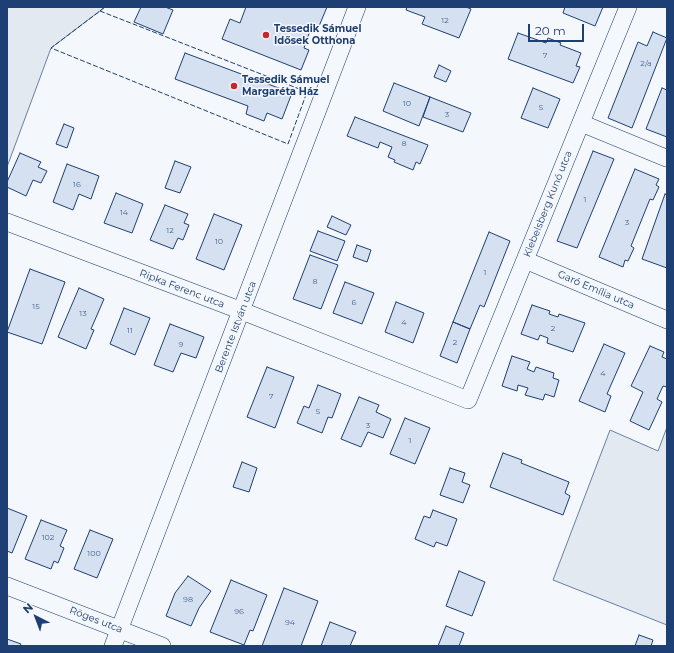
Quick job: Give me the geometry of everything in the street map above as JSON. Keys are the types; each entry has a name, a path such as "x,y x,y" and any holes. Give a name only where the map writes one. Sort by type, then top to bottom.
{"street":[{"name":"Berente István utca","path":"113,646 357,7"},
{"name":"Klebelsberg Kunó utca","path":"468,400 628,7"},
{"path":"580,123 666,158"},
{"name":"Ripka Ferenc utca","path":"7,222 242,311 468,400"},
{"name":"Garó Emília utca","path":"525,260 667,320"},
{"name":"Röges utca","path":"7,586 162,646"}],"shaded area":[{"path":"7,7 105,7 51,48 7,167"},
{"path":"667,427 667,625 553,580 610,430 658,451"}],"building":[{"path":"141,7 165,7 173,10 163,34 134,22"},
{"name":"Tessedik Sámuel Idősek Otthona","path":"246,7 327,7 317,31 311,28 304,48 309,50 301,70 222,39 230,19 240,23"},
{"path":"407,7 466,7 471,9 459,38 422,24 425,17 406,10"},
{"path":"565,7 603,7 595,26 563,13"},
{"path":"653,32 667,38 632,128 608,118 638,42 647,46"},
{"path":"518,33 546,43 548,38 561,43 560,45 581,53 576,66 580,67 573,83 508,59"},
{"name":"Tessedik Sámuel Margaréta Ház","path":"185,53 292,93 282,119 267,113 264,121 246,114 248,106 175,79"},
{"path":"439,65 451,71 446,82 434,77"},
{"path":"394,83 430,97 419,126 383,111"},
{"path":"533,88 560,99 548,128 521,118"},
{"path":"662,88 667,90 667,137 646,129"},
{"path":"430,97 471,113 463,132 423,117"},
{"path":"355,117 428,145 420,164 416,162 413,170 394,162 395,160 388,157 392,147 380,142 378,148 347,136"},
{"path":"64,124 74,128 67,148 56,144"},
{"path":"593,151 614,159 577,248 557,241"},
{"path":"20,153 41,162 38,167 47,171 41,183 33,180 26,196 7,187 7,182"},
{"path":"175,161 191,167 180,193 165,188"},
{"path":"67,164 99,176 91,199 79,194 73,210 53,202"},
{"path":"635,169 659,179 656,185 659,187 653,200 650,199 631,246 634,248 628,261 625,260 623,267 599,257"},
{"path":"116,193 143,204 132,233 104,223"},
{"path":"665,194 667,195 667,268 642,259"},
{"path":"165,205 188,214 184,223 189,225 183,240 178,238 173,249 150,240"},
{"path":"214,214 242,225 224,270 196,259"},
{"path":"332,216 351,225 346,235 327,227"},
{"path":"318,231 345,241 337,261 310,251"},
{"path":"489,232 510,241 484,307 480,305 470,329 453,322"},
{"path":"357,245 371,250 367,262 353,257"},
{"path":"310,255 338,265 321,309 293,299"},
{"path":"30,269 65,282 42,344 7,332"},
{"path":"345,282 374,293 362,324 333,313"},
{"path":"79,288 104,299 91,329 94,330 86,349 58,337"},
{"path":"396,302 424,313 413,343 385,332"},
{"path":"532,305 550,311 549,314 558,317 559,314 585,323 573,352 547,343 548,338 540,335 538,340 521,334"},
{"path":"124,308 150,318 135,355 110,344"},
{"path":"453,322 470,329 457,363 440,356"},
{"path":"170,324 204,337 196,358 181,353 173,372 154,365"},
{"path":"604,344 625,353 607,394 611,396 605,412 579,401"},
{"path":"650,346 664,352 662,357 667,359 667,387 663,386 657,399 662,402 649,430 630,421 643,392 631,386"},
{"path":"512,356 530,362 527,369 534,372 536,367 554,373 553,378 559,380 554,397 545,394 543,400 525,395 528,388 518,385 517,391 502,386"},
{"path":"267,367 294,377 275,428 247,417"},
{"path":"318,385 341,394 332,418 328,417 322,433 297,423 304,406 309,408"},
{"path":"359,397 379,405 376,412 391,419 383,438 368,432 361,447 341,439"},
{"path":"405,418 430,428 415,464 390,454"},
{"path":"503,453 522,460 521,463 569,482 565,493 570,496 563,515 490,487"},
{"path":"242,462 257,468 249,492 233,487"},
{"path":"450,468 465,473 462,482 470,485 463,503 440,495"},
{"path":"7,508 27,516 12,553 7,551"},
{"path":"433,510 457,519 447,546 436,542 434,547 415,539 424,516 430,518"},
{"path":"41,520 67,530 60,546 64,548 58,563 54,561 51,569 25,559"},
{"path":"90,530 113,539 97,578 74,569"},
{"path":"459,571 485,582 472,616 446,606"},
{"path":"188,576 211,591 199,608 191,626 166,616 175,593"},
{"path":"231,580 267,595 253,631 250,630 244,645 210,632"},
{"path":"284,588 318,601 301,646 262,646"},
{"path":"330,622 356,632 350,646 321,646"},
{"path":"446,626 464,633 459,646 438,646"},
{"path":"639,635 653,640 651,646 635,646"},
{"path":"7,639 21,644 20,646 7,646"}],"fence":[{"path":"100,11 307,92 288,144 51,48 105,7"}],"place":[{"name":"Tessedik Sámuel Idősek Otthona","path":"266,35"},
{"name":"Tessedik Sámuel Margaréta Ház","path":"234,86"}]}
